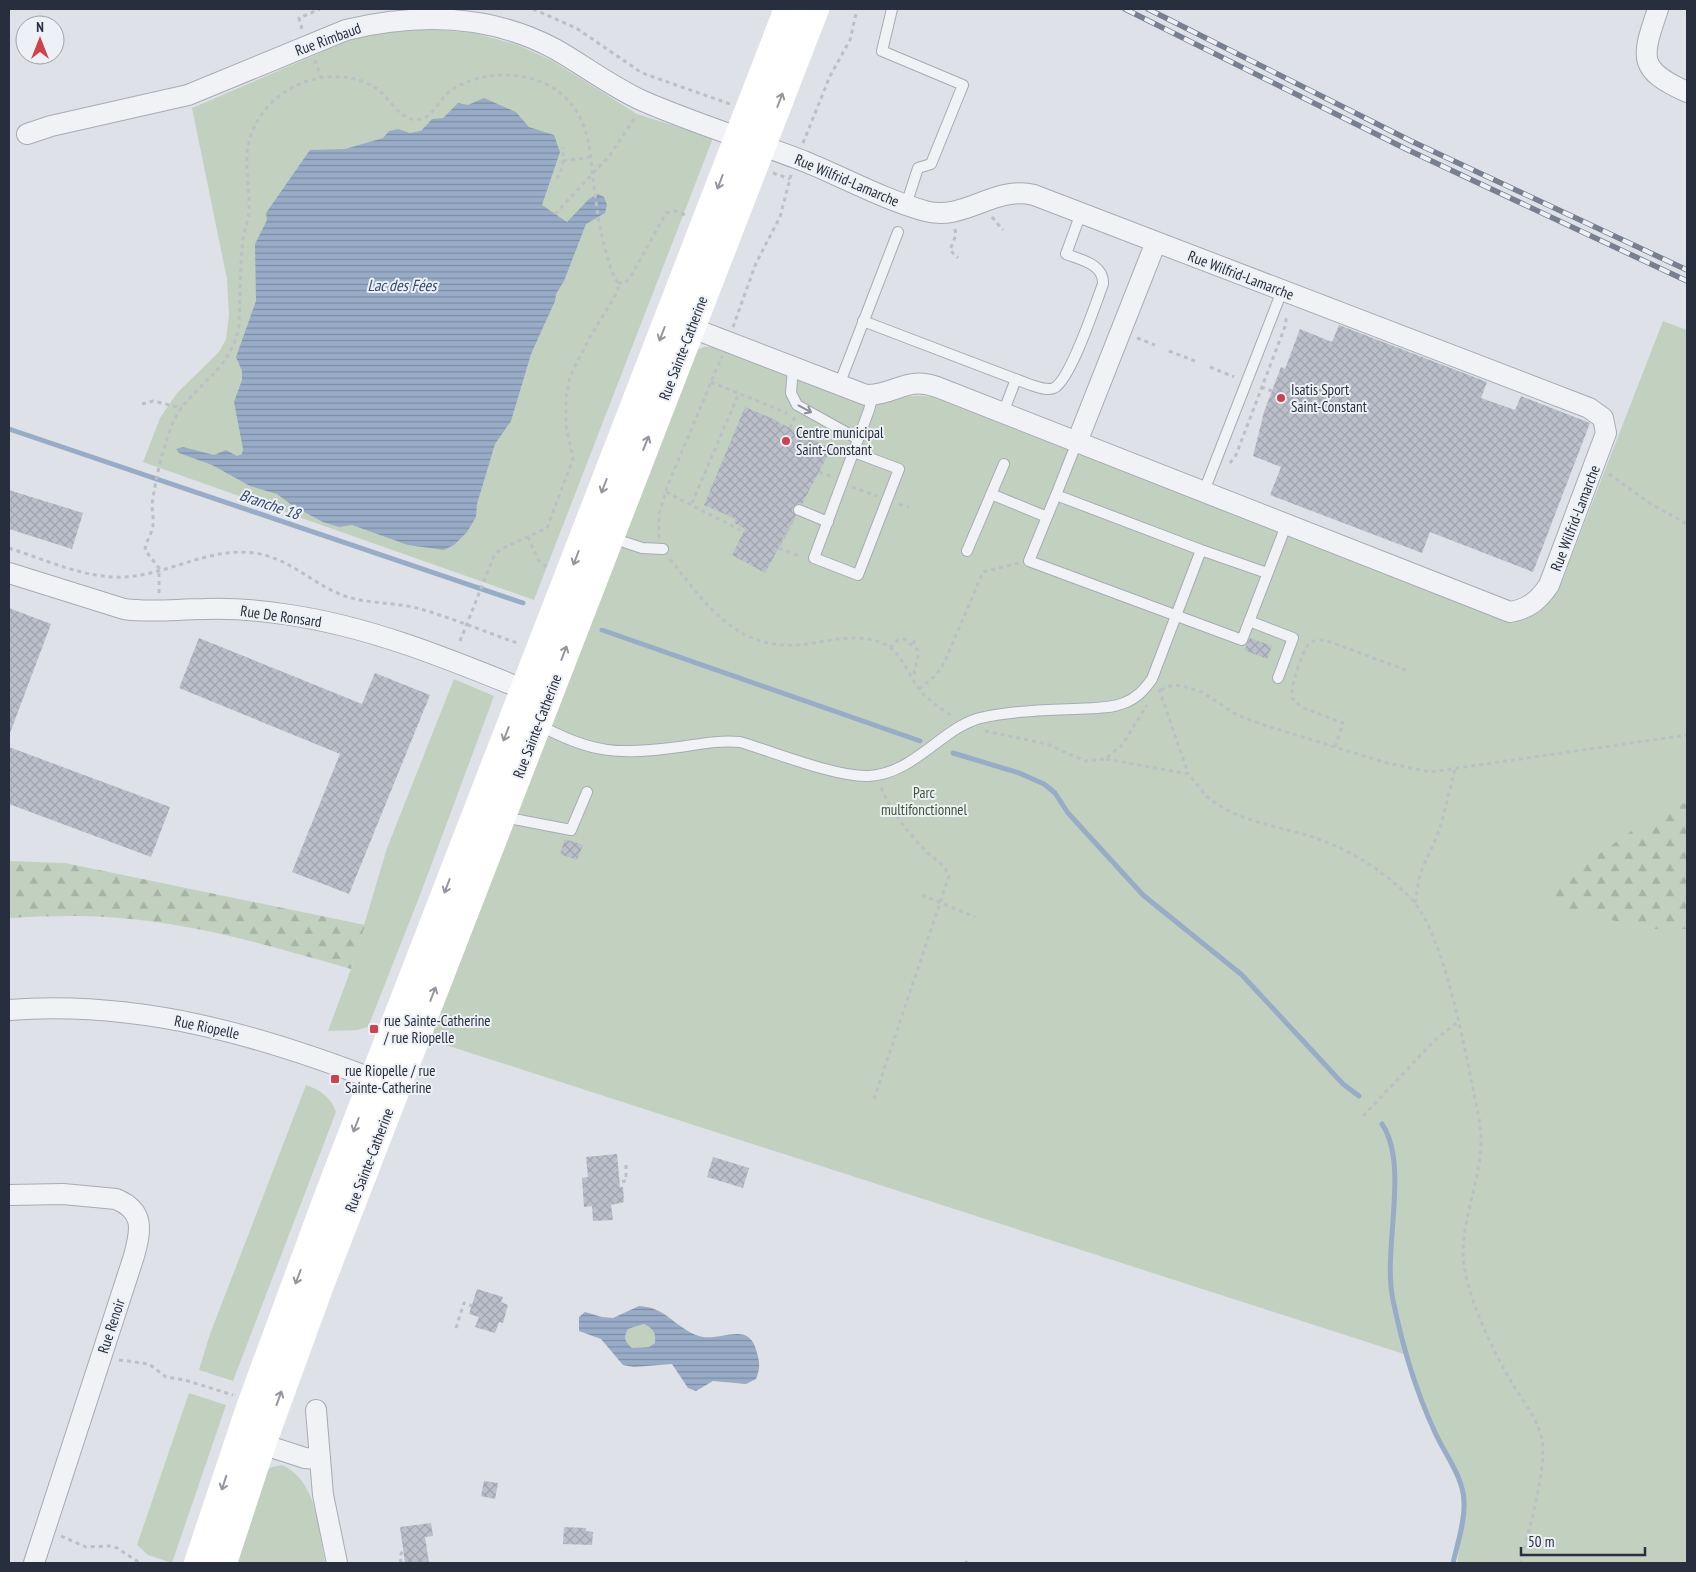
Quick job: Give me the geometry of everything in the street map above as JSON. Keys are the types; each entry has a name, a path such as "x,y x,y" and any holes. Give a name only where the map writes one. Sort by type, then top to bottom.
{"street":[{"name":"Rue Sainte-Catherine","path":"385,1084 502,817 538,725 535,694 608,537 692,328 755,151 788,9"},
{"name":"Rue Sainte-Catherine","path":"198,1563 251,1440 535,694 755,151 815,9"},
{"path":"1658,9 1647,50 1650,66 1659,78 1687,92"},
{"name":"Rue Rimbaud","path":"27,134 51,126 154,105 188,95 346,30 370,24 421,18 474,22 523,35 554,49 641,100 755,151"},
{"name":"Rue Wilfrid-Lamarche","path":"755,151 906,205 940,214 965,210 1000,194 1019,192 1082,213 1594,410 1603,418 1606,433 1549,585 1537,601 1517,611 1502,609 1287,522 920,383 912,382 873,395"},
{"path":"1077,442 1156,242"},
{"path":"692,328 858,393 873,395"},
{"name":"Rue De Ronsard","path":"9,573 124,609 141,611 204,609 251,611 283,614 346,626 386,637 535,694"},
{"name":"Rue Riopelle","path":"9,1010 84,1010 190,1022 260,1039 385,1084"},
{"name":"Rue Renoir","path":"9,1195 63,1194 116,1199 124,1202 136,1214 140,1231 134,1256 34,1563"},
{"path":"316,1410 323,1495 336,1563"},
{"name":"Rue Sainte-Catherine","path":"223,1563 251,1440"},
{"path":"251,1440 305,1458 319,1459"}],"lane":[{"path":"892,9 882,51 963,85 931,164 918,168 906,205"},
{"path":"864,321 1016,380 1049,389 1061,381 1069,369 1103,284 1103,278 1096,266 1066,254 1082,213"},
{"path":"838,385 898,232"},
{"path":"1204,491 1282,291"},
{"path":"793,368 791,393 797,405 858,440"},
{"path":"1003,413 1016,380"},
{"path":"854,452 899,469 858,575 814,558 854,452 873,395"},
{"path":"1077,442 1029,561 1242,640 1287,522"},
{"path":"967,551 1004,464"},
{"path":"991,494 1047,517"},
{"path":"1056,495 1267,573"},
{"path":"799,510 828,522"},
{"path":"608,537 642,548 663,549"},
{"path":"538,725 570,740 602,750 648,751 733,741 845,774 869,776 892,771 911,762 966,722 982,717 1018,712 1098,708 1124,703 1143,692 1152,679 1201,550"},
{"path":"1249,621 1293,638 1278,678"},
{"path":"502,817 571,830 587,792"}],"path":[{"name":"Rue Rimbaud","path":"304,32 299,18 320,9"},
{"path":"534,9 576,28 633,68 654,78 731,105"},
{"path":"802,145 830,76 848,47 857,9"},
{"path":"313,54 321,78"},
{"path":"159,598 160,570 145,550 153,525 152,506 155,488 168,434 182,408 213,376 231,352 237,340 243,237 248,214 247,154 258,119 269,105 296,84 334,76 366,82 377,88 406,117 421,119 428,116 450,91 476,80 504,74 541,82 558,90 581,118 588,133 602,240 614,277 618,283 618,291 590,337 570,376 566,398 566,426 573,460 547,528 501,549 494,556 480,595 465,625 460,642"},
{"path":"652,83 654,78"},
{"path":"555,214 593,176 638,114"},
{"path":"557,179 563,161 563,147"},
{"name":"Rue Wilfrid-Lamarche","path":"755,151 790,179"},
{"path":"563,161 591,157"},
{"path":"731,332 756,263 780,217 793,171"},
{"path":"618,283 625,283 631,276 666,213 675,211 688,216"},
{"path":"990,213 993,220 1003,230"},
{"path":"954,228 956,235 950,250 958,258"},
{"path":"1228,466 1236,454 1286,324 1286,310"},
{"path":"1129,335 1155,345"},
{"path":"724,351 666,492 658,522 663,549 712,611 735,629 766,642 790,646 842,638 857,638 881,642 890,648 919,689 933,704 953,717"},
{"path":"1169,351 1195,361"},
{"path":"1210,367 1234,377"},
{"path":"711,382 802,420"},
{"path":"1261,387 1272,391"},
{"path":"692,503 739,393"},
{"path":"142,404 153,401 182,408"},
{"path":"790,428 795,417"},
{"path":"819,472 834,477 837,470"},
{"path":"1604,471 1651,504 1687,524"},
{"path":"850,486 880,497"},
{"path":"666,492 692,503 744,532"},
{"path":"896,503 909,508"},
{"path":"799,522 793,520 778,548 805,558"},
{"path":"528,537 538,560 552,571"},
{"path":"9,548 82,572 110,577 126,577 160,570 218,553 234,551 256,554 298,568 331,591 345,596 416,608 523,645"},
{"path":"919,689 936,675 944,663 983,572 1029,561"},
{"path":"913,644 916,638"},
{"path":"890,648 898,640 904,639 913,644 918,650 912,678"},
{"path":"1336,748 1343,723 1302,707 1292,698 1291,687 1306,646 1317,640 1325,640 1382,663 1406,670"},
{"path":"1521,1563 1540,1476 1542,1439 1534,1419 1508,1375 1470,1294 1464,1263 1464,1242 1481,1146 1479,1120 1458,1022 1440,956 1432,935 1415,903 1395,883 1369,865 1317,838 1228,811 1204,794 1188,774 1158,691 1173,685 1183,686 1202,692 1237,715 1336,748 1411,770 1430,772 1687,735"},
{"path":"1106,759 1122,745 1148,703"},
{"path":"982,730 1047,744 1085,761 1106,759 1188,774"},
{"path":"1415,903 1420,874 1440,829 1455,769"},
{"path":"874,1099 949,876 947,870 939,861 924,850 898,817 884,793 877,774"},
{"path":"922,896 940,901 975,917"},
{"path":"1363,1116 1437,1038 1458,1022"},
{"path":"614,1182 626,1181 626,1164"},
{"path":"456,1328 464,1303 472,1306"},
{"path":"113,1359 143,1362 153,1366 166,1377 185,1380 236,1396"},
{"path":"56,1534 86,1547 109,1546 117,1548 140,1563"},
{"path":"400,1563 400,1556 403,1550"}],"green space":[{"path":"429,29 474,33 518,45 551,60 637,114 713,138 534,600 143,462 160,418 177,393 219,352 226,339 229,315 227,279 192,108 352,39 383,33"},
{"name":"Parc multifonctionnel","path":"1663,321 1687,330 1687,1563 1457,1563 1466,1500 1422,1406 1404,1354 424,1038 696,350 704,347 714,347 866,405 913,396 932,397 1502,617 1521,619 1536,614 1560,586"},
{"path":"454,679 494,696 422,890 368,1027 357,1030 328,1031 351,969 387,848"},
{"path":"1687,803 1687,929 1647,929 1553,905 1551,888 1667,806"},
{"path":"9,861 65,863 365,925 351,969 236,938 178,925 119,918 77,916 9,918"},
{"path":"306,1085 325,1095 336,1112 233,1381 199,1370 210,1334"},
{"path":"644,1324 653,1331 655,1343 649,1347 632,1348 626,1339 628,1329"},
{"path":"189,1393 226,1405 172,1563 148,1555 137,1545"},
{"path":"282,1465 294,1473 310,1495 318,1522 325,1563 232,1563 262,1473 272,1467"}],"water":[{"name":"Lac des Fées","path":"484,98 516,112 529,127 554,135 560,152 542,205 567,222 589,199 598,194 604,197 607,205 605,213 586,224 564,281 556,294 555,301 531,354 511,421 495,444 477,504 476,517 467,532 454,545 444,550 408,545 352,525 339,527 323,522 293,506 277,494 250,486 212,465 179,453 176,449 183,447 214,455 226,450 237,456 242,454 243,449 234,402 242,380 242,371 236,357 256,301 255,244 267,220 266,213 310,150 345,149 383,138 389,131 398,129 410,133 421,131 432,119 443,118 458,103 468,105"},
{"path":"639,1306 648,1307 663,1313 681,1327 696,1335 714,1337 740,1334 747,1336 753,1342 759,1360 756,1379 746,1384 713,1381 696,1391 688,1388 672,1364 634,1367 623,1365 601,1339 579,1331 579,1317 585,1312 613,1318","holes":["644,1324 652,1329 655,1343 649,1347 632,1348 626,1339 628,1329"]}],"building":[{"path":"1339,325 1487,382 1481,398 1515,410 1521,396 1590,423 1533,572 1430,532 1422,553 1270,495 1281,467 1253,456 1264,412 1281,367 1285,369 1300,329 1332,342"},
{"path":"745,407 778,421 831,449 802,504 798,503 793,507 792,511 796,516 765,573 732,555 745,529 734,523 736,519 704,505"},
{"path":"9,490 83,513 72,549 9,529"},
{"path":"9,608 51,624 10,733 9,733"},
{"path":"199,638 362,704 375,673 430,695 349,894 292,872 340,754 179,688"},
{"path":"1250,638 1272,646 1267,659 1244,650"},
{"path":"9,747 170,807 151,857 9,804"},
{"path":"565,839 583,845 577,860 560,854"},
{"path":"617,1154 620,1187 623,1187 624,1202 611,1205 613,1220 593,1221 592,1206 584,1207 582,1178 588,1177 586,1157"},
{"path":"713,1157 749,1168 743,1188 707,1177"},
{"path":"477,1289 503,1297 501,1302 508,1305 503,1323 499,1322 495,1333 475,1327 479,1317 469,1314"},
{"path":"484,1481 498,1483 495,1499 481,1496"},
{"path":"431,1523 433,1536 425,1537 429,1563 405,1563 400,1527"},
{"path":"564,1527 586,1528 586,1531 593,1532 592,1545 563,1544"}],"waterway":[{"name":"Branche 18","path":"9,429 523,603"},
{"path":"602,630 920,741"},
{"path":"953,753 1019,773 1044,784 1055,793 1068,813 1143,895 1242,975 1343,1084 1359,1096"},
{"path":"1382,1124 1390,1142 1394,1162 1395,1185 1391,1257 1393,1300 1405,1350 1421,1399 1438,1439 1457,1474 1463,1493 1463,1518 1453,1563"}],"railway":[{"path":"1125,9 1406,149 1687,281"},
{"path":"1148,9 1411,141 1687,270"}],"place":[{"name":"Isatis Sport Saint-Constant","path":"1281,398"},
{"name":"Centre municipal Saint-Constant","path":"786,441"},
{"name":"rue Sainte-Catherine / rue Riopelle","path":"374,1029"},
{"name":"rue Riopelle / rue Sainte-Catherine","path":"335,1079"}]}
